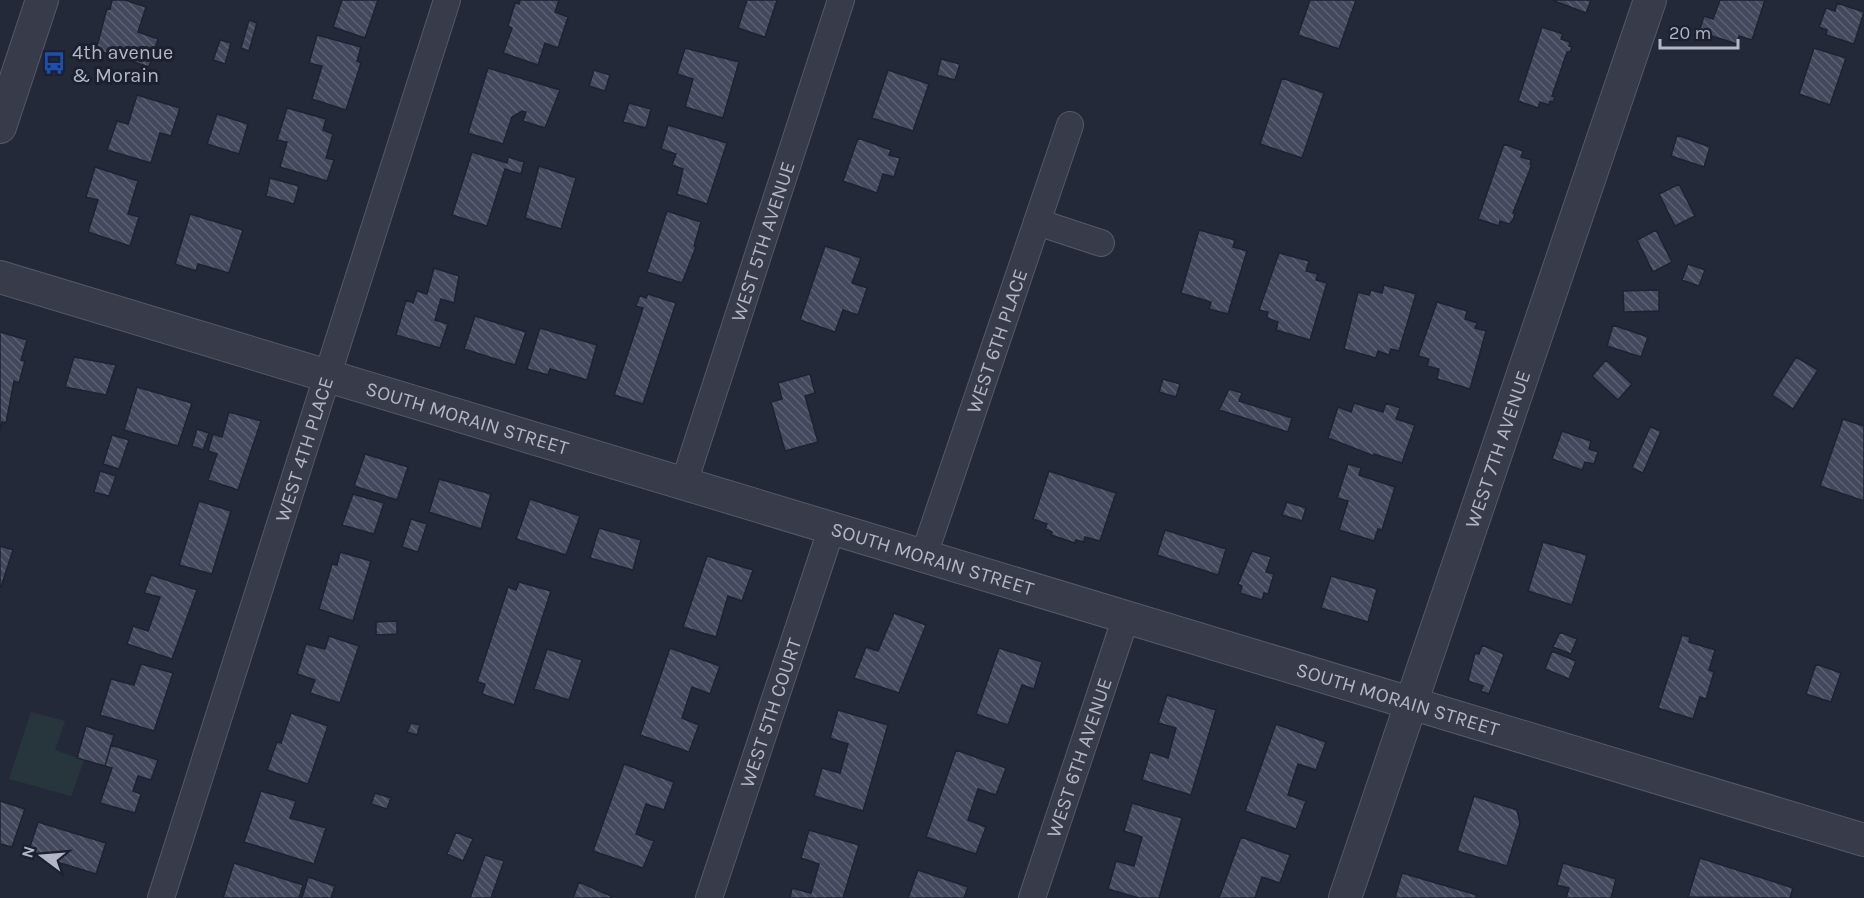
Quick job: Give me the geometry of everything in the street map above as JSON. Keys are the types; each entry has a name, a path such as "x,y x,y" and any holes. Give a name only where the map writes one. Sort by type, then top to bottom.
{"street":[{"path":"0,127 42,0"},
{"name":"WEST 4TH PLACE","path":"161,898 447,0"},
{"name":"WEST 5TH AVENUE","path":"684,483 842,0"},
{"name":"WEST 7TH AVENUE","path":"1345,898 1650,0"},
{"name":"WEST 6TH PLACE","path":"924,555 1070,125"},
{"path":"1037,222 1101,243"},
{"name":"SOUTH MORAIN STREET","path":"0,277 1864,840"},
{"name":"WEST 5TH COURT","path":"709,898 832,527"},
{"name":"WEST 6TH AVENUE","path":"1032,898 1126,617"}],"shaded area":[{"path":"31,712 65,721 55,750 84,760 71,796 9,779"}],"building":[{"path":"112,0 125,0 146,7 138,32 158,39 149,67 96,50 107,8 110,9"},
{"path":"342,0 378,0 365,38 333,27"},
{"path":"520,0 559,0 555,12 568,17 558,48 545,43 538,65 503,53 512,28 508,26 515,3 519,4"},
{"path":"747,0 777,0 765,37 738,28"},
{"path":"1310,0 1356,0 1339,49 1298,35"},
{"path":"1552,0 1591,0 1586,13"},
{"path":"1720,0 1765,0 1752,40 1739,36 1737,44 1699,32 1704,16 1713,19"},
{"path":"1837,3 1864,12 1854,44 1826,35 1827,30 1819,27 1826,8 1835,11"},
{"path":"249,20 257,23 249,51 241,48"},
{"path":"1542,27 1563,34 1561,39 1570,42 1569,46 1572,47 1570,52 1567,52 1552,96 1555,97 1553,102 1550,101 1549,105 1540,102 1538,108 1518,101"},
{"path":"317,35 361,47 357,61 361,63 346,110 312,99 322,66 309,63"},
{"path":"220,40 231,43 225,64 213,60"},
{"path":"685,48 739,62 723,118 685,107 693,79 677,74"},
{"path":"1814,48 1846,58 1830,105 1799,94"},
{"path":"941,59 960,64 955,80 937,75"},
{"path":"488,68 560,90 545,128 523,121 526,112 522,111 512,117 503,144 468,133"},
{"path":"594,70 610,75 605,91 589,86"},
{"path":"888,70 929,84 913,131 872,118"},
{"path":"1282,78 1324,93 1302,158 1260,144"},
{"path":"137,95 180,108 171,136 160,133 151,163 107,150 117,121 128,124"},
{"path":"629,103 651,109 646,128 623,122"},
{"path":"287,108 326,119 323,130 333,134 326,158 334,160 327,181 280,167 287,142 277,140"},
{"path":"217,114 248,124 239,154 207,144"},
{"path":"668,125 727,143 707,204 677,194 683,169 672,165 676,154 661,149"},
{"path":"1677,135 1710,147 1704,167 1671,156"},
{"path":"858,138 891,150 889,155 900,158 894,177 883,174 877,193 843,181"},
{"path":"1504,144 1523,151 1521,157 1531,160 1530,164 1532,164 1513,213 1515,214 1513,220 1509,224 1500,221 1499,226 1478,219"},
{"path":"472,152 507,163 508,157 524,162 521,174 505,169 487,226 452,215"},
{"path":"539,166 576,178 561,229 525,218"},
{"path":"95,167 138,181 128,214 139,217 130,246 88,232 98,200 86,197"},
{"path":"270,178 299,186 294,204 266,196"},
{"path":"1679,184 1695,216 1675,226 1659,194"},
{"path":"667,211 701,222 694,246 696,247 682,283 647,272"},
{"path":"190,214 243,230 229,273 198,264 196,271 175,264"},
{"path":"1199,230 1235,240 1233,247 1247,251 1228,314 1209,309 1211,302 1181,293"},
{"path":"1656,230 1672,262 1653,272 1637,240"},
{"path":"825,246 861,258 852,283 867,288 858,315 843,310 835,332 800,320"},
{"path":"1279,253 1309,261 1306,271 1318,274 1316,280 1327,283 1310,340 1276,330 1278,322 1267,318 1268,312 1259,310"},
{"path":"1688,264 1705,270 1699,286 1682,280"},
{"path":"434,268 459,276 454,303 441,299 435,320 448,324 440,348 396,335 406,300 413,303 417,291 427,294"},
{"path":"1384,285 1416,294 1399,351 1391,349 1389,355 1378,351 1376,358 1344,349 1358,292 1369,295 1371,290 1382,293"},
{"path":"1659,290 1659,311 1624,312 1623,291"},
{"path":"648,294 676,303 643,404 614,395 643,308 636,306 640,295 646,298"},
{"path":"1437,302 1467,311 1465,319 1477,323 1475,328 1486,331 1470,389 1437,379 1439,369 1427,366 1429,359 1418,356"},
{"path":"475,316 526,332 515,365 464,349"},
{"path":"1613,325 1648,337 1641,357 1607,346"},
{"path":"540,328 597,345 587,380 550,369 548,375 527,369"},
{"path":"0,332 27,340 21,360 25,361 19,383 14,381 6,423 2,422 0,431"},
{"path":"74,357 116,365 106,395 65,387"},
{"path":"1796,357 1818,370 1793,409 1772,395"},
{"path":"1606,360 1632,384 1618,400 1592,376"},
{"path":"810,374 815,393 805,396 818,442 785,451 771,402 782,399 778,383"},
{"path":"1163,379 1180,384 1176,397 1159,392"},
{"path":"137,387 192,403 178,446 124,430"},
{"path":"1229,389 1242,393 1239,401 1292,418 1288,432 1219,410"},
{"path":"1354,403 1383,412 1386,403 1400,408 1396,419 1415,425 1402,463 1374,454 1374,456 1328,438 1338,407 1351,412"},
{"path":"229,412 261,421 238,490 208,480 217,454 208,451 213,434 222,437"},
{"path":"1843,419 1864,426 1864,501 1820,486"},
{"path":"1650,427 1661,431 1643,473 1632,468"},
{"path":"197,429 209,433 203,450 192,446"},
{"path":"1562,431 1591,441 1589,449 1598,452 1594,464 1585,462 1582,470 1552,459"},
{"path":"112,435 129,440 119,469 103,464"},
{"path":"365,454 408,467 397,500 354,486"},
{"path":"1348,464 1361,468 1359,475 1395,487 1382,530 1378,529 1374,541 1339,530 1348,501 1337,498"},
{"path":"100,471 116,476 109,496 94,492"},
{"path":"1049,471 1116,493 1100,541 1085,537 1084,542 1076,540 1075,543 1051,535 1052,532 1045,529 1047,524 1033,519"},
{"path":"439,479 491,494 481,529 429,512"},
{"path":"353,494 384,503 374,534 342,525"},
{"path":"530,499 580,516 566,555 516,539"},
{"path":"199,501 231,511 212,574 179,565"},
{"path":"1287,502 1306,508 1302,521 1282,515"},
{"path":"411,519 427,524 418,552 402,547"},
{"path":"599,528 641,540 633,570 590,558"},
{"path":"1165,530 1226,549 1218,575 1157,555"},
{"path":"1543,542 1587,555 1572,605 1528,591"},
{"path":"0,546 13,550 1,587 0,587"},
{"path":"1252,551 1271,557 1266,572 1274,574 1268,594 1264,593 1262,600 1240,593 1242,586 1238,584"},
{"path":"340,552 371,561 353,621 319,609 332,564 337,565"},
{"path":"707,556 753,570 742,601 728,596 716,637 683,627"},
{"path":"151,575 197,590 172,659 127,644 133,626 148,631 160,597 144,593"},
{"path":"1331,576 1377,589 1368,622 1321,608"},
{"path":"519,582 551,591 514,705 482,694 485,684 477,682 508,587 516,590"},
{"path":"894,613 926,625 899,693 854,678 866,647 878,651"},
{"path":"397,621 397,634 376,635 376,622"},
{"path":"1560,632 1577,639 1571,654 1553,647"},
{"path":"1682,635 1690,637 1689,642 1715,650 1709,670 1714,672 1706,699 1700,697 1693,719 1658,708"},
{"path":"329,636 359,646 340,703 310,693 315,680 297,674 306,644 325,649"},
{"path":"1482,645 1504,654 1489,694 1481,691 1483,686 1468,681 1475,653 1479,654"},
{"path":"670,648 720,666 710,694 692,687 682,718 699,725 689,752 640,735"},
{"path":"999,648 1042,662 1034,689 1022,685 1008,725 976,714"},
{"path":"547,649 582,660 569,700 534,689"},
{"path":"1552,651 1576,661 1569,679 1545,669"},
{"path":"141,664 173,673 154,731 100,715 111,679 134,685"},
{"path":"1816,664 1841,673 1831,702 1806,694"},
{"path":"1167,695 1216,710 1191,795 1142,780 1150,752 1168,758 1176,728 1158,723"},
{"path":"838,710 888,725 863,811 814,796 822,768 840,773 848,744 830,738"},
{"path":"291,713 328,726 308,784 267,770 277,742 281,743"},
{"path":"411,723 420,725 417,735 407,732"},
{"path":"1276,724 1326,742 1316,770 1298,764 1288,795 1306,801 1296,829 1245,811"},
{"path":"86,726 114,735 105,766 77,758"},
{"path":"111,745 158,760 151,780 138,776 133,791 141,794 135,813 100,803 112,768 105,766"},
{"path":"956,750 1006,768 996,795 978,789 968,820 986,827 976,854 926,837"},
{"path":"624,764 674,782 664,810 646,804 636,834 654,841 643,868 593,851"},
{"path":"261,791 296,801 290,818 326,828 314,864 244,842"},
{"path":"375,793 391,798 387,809 371,804"},
{"path":"1474,796 1517,810 1520,823 1507,866 1457,851"},
{"path":"0,801 25,809 12,847 0,844"},
{"path":"1132,803 1182,818 1159,898 1139,898 1108,889 1116,861 1134,866 1142,837 1124,831"},
{"path":"38,822 106,843 96,874 28,853"},
{"path":"809,830 859,845 843,898 790,898 792,888 811,893 819,864 801,858"},
{"path":"456,832 473,839 463,861 447,854"},
{"path":"1241,837 1290,855 1280,883 1262,877 1255,898 1219,898"},
{"path":"485,855 504,861 491,898 470,898"},
{"path":"1700,858 1793,888 1790,898 1688,897"},
{"path":"234,863 303,885 299,898 223,898"},
{"path":"1563,863 1616,879 1611,898 1566,898 1569,888 1557,885"},
{"path":"918,870 968,887 964,898 908,898"},
{"path":"1402,873 1477,895 1476,898 1395,898"},
{"path":"308,877 335,886 331,898 302,898"},
{"path":"579,882 611,896 610,898 573,898"}],"place":[{"name":"4th avenue & Morain","path":"54,63"}]}
